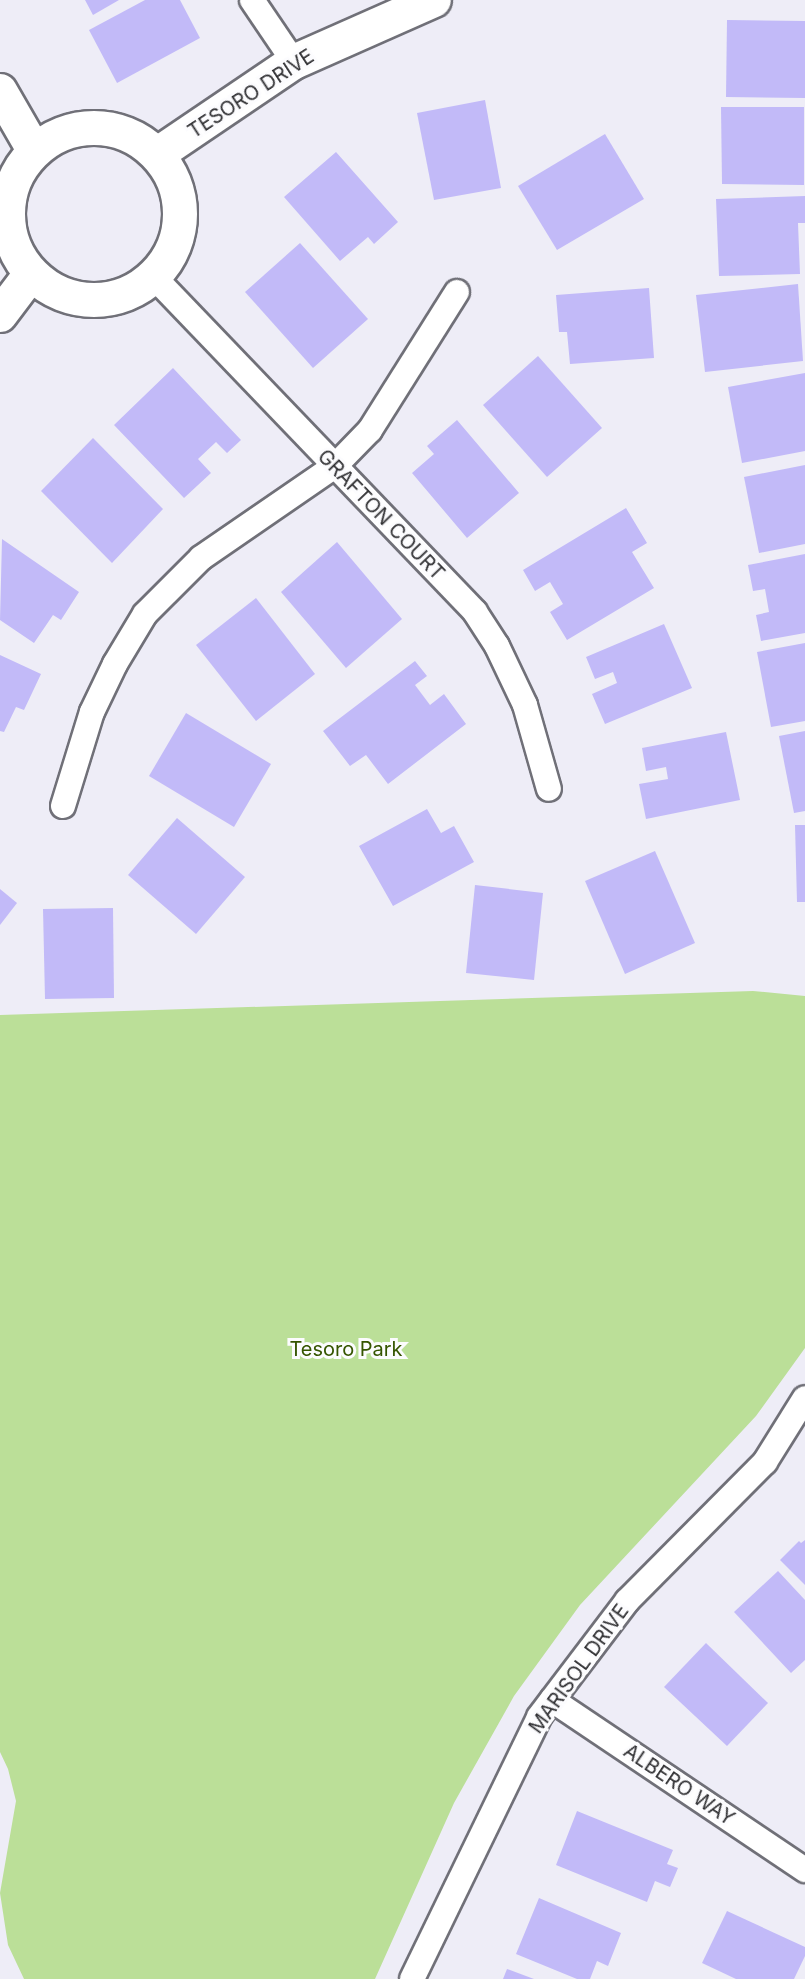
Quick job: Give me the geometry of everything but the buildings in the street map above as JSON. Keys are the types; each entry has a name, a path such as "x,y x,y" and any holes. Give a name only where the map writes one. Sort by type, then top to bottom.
{"street":[{"path":"252,0 294,62"},
{"name":"TESORO DRIVE","path":"158,154 294,62 434,0"},
{"path":"0,91 34,150"},
{"path":"97,127 131,135 158,154 174,180 181,217 174,247 154,277 122,296 92,301 57,293 31,274 15,250 7,211 16,175 34,150 63,132 97,127"},
{"path":"0,315 31,274"},
{"name":"GRAFTON COURT","path":"154,277 475,612 497,646 529,716 549,789"},
{"path":"63,806 92,712 115,664 145,614 201,558 335,466 370,430 457,292"},
{"name":"MARISOL DRIVE","path":"412,1979 539,1717 627,1601 765,1462 805,1398"},
{"name":"ALBERO WAY","path":"552,1700 805,1870"}],"green space":[{"name":"Tesoro Park","path":"753,991 805,996 805,1348 756,1416 580,1605 514,1696 454,1803 375,1979 24,1979 8,1945 0,1893 16,1801 0,1752 0,1015"}]}
